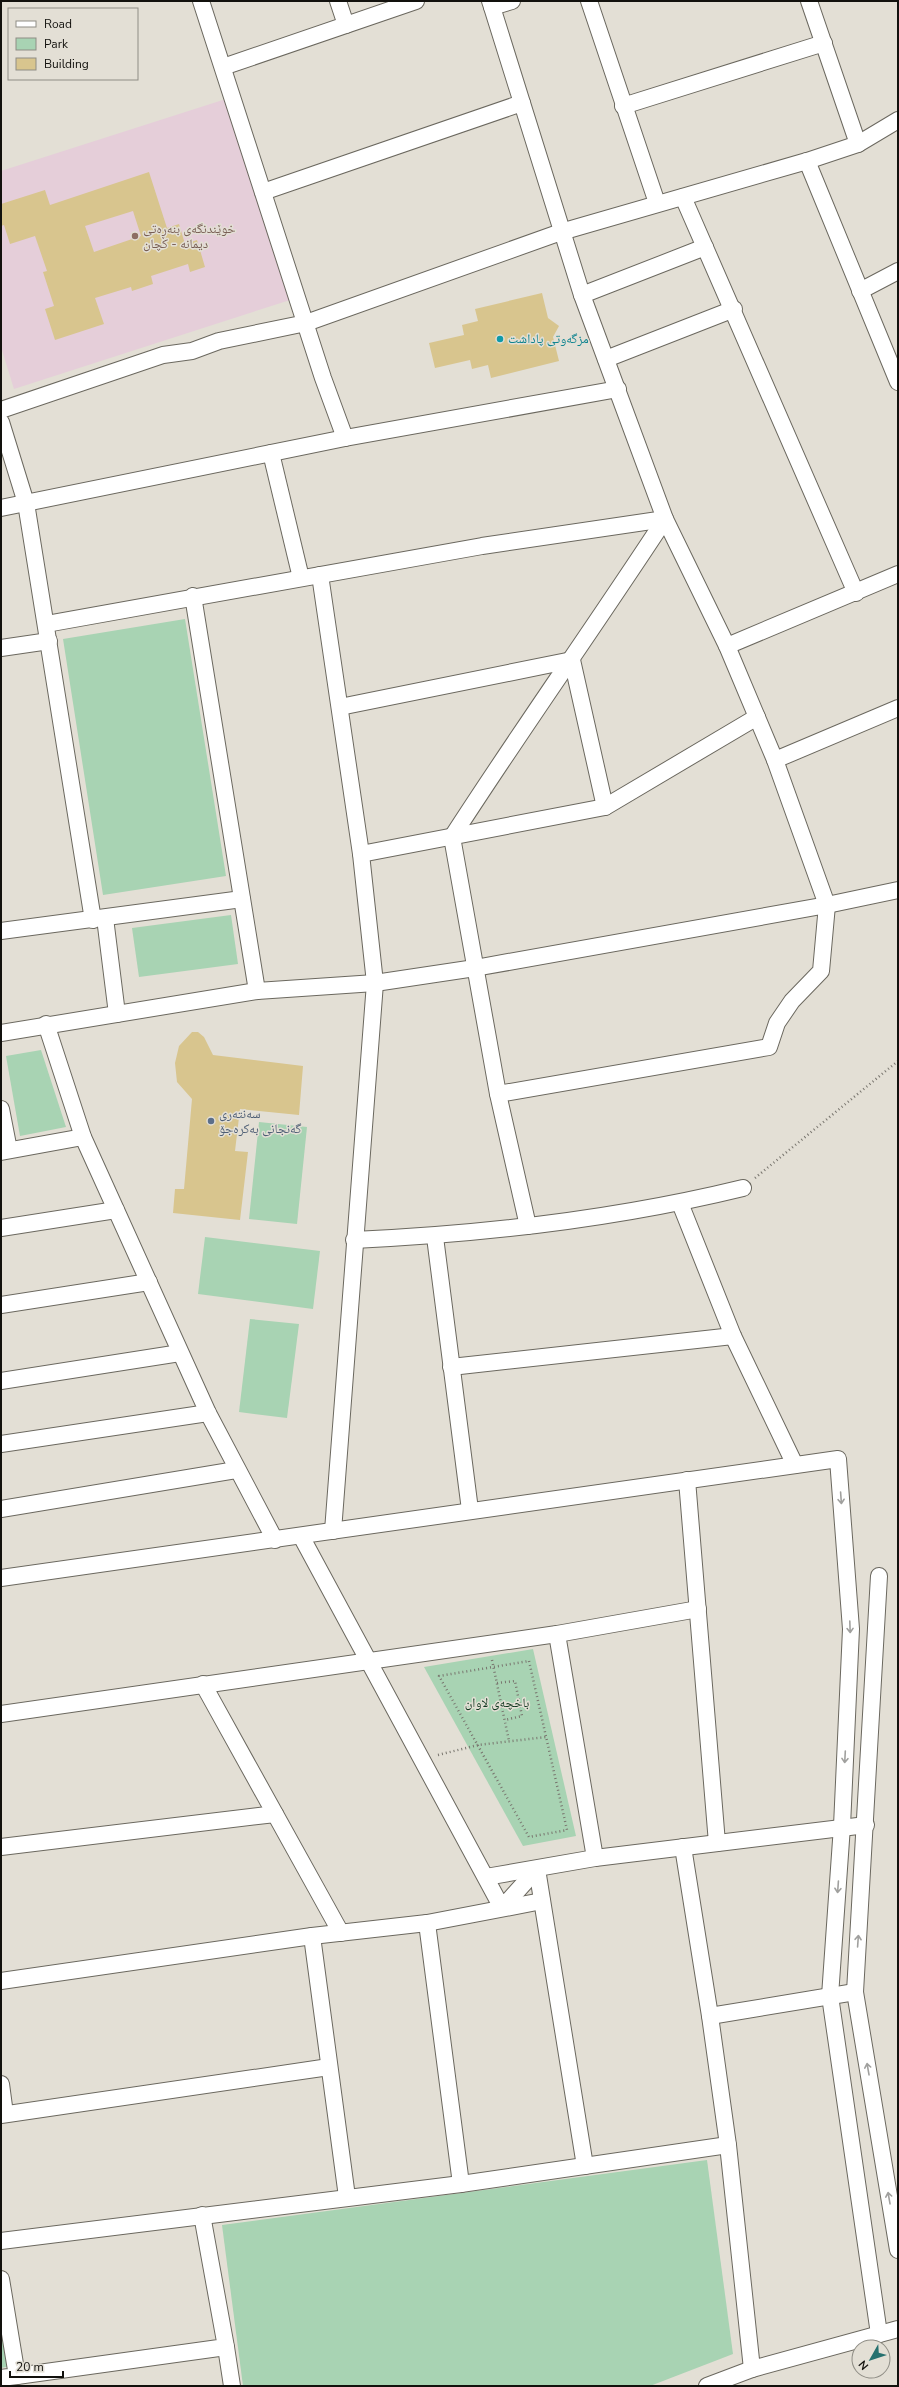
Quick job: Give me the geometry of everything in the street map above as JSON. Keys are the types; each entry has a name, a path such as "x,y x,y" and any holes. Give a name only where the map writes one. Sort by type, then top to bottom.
{"street":[{"path":"201,1 323,378 345,438"},
{"path":"338,1 346,25"},
{"path":"223,67 416,1"},
{"path":"498,1094 768,1047 777,1023 792,1001 821,971 827,905 775,760 757,717 727,646 665,519 618,389 582,296 491,4 512,1"},
{"path":"589,1 623,106 657,203"},
{"path":"810,1 858,144"},
{"path":"623,106 824,42"},
{"path":"263,192 522,104"},
{"path":"1,410 163,355 192,351 219,341 306,322 561,232 657,203 808,161 858,144 898,120"},
{"path":"808,161 898,382"},
{"path":"683,197 734,309 856,593"},
{"path":"582,296 705,247"},
{"path":"860,291 898,271"},
{"path":"606,359 734,309"},
{"path":"1,508 345,438 618,389"},
{"path":"1,422 26,503 49,641 117,1014"},
{"path":"271,453 301,578"},
{"path":"46,624 193,596 482,546 665,519"},
{"path":"528,1226 498,1094 452,837 522,729 572,660 665,519"},
{"path":"727,646 856,593 898,574"},
{"path":"320,575 361,854 375,983 354,1240 333,1531"},
{"path":"193,596 257,991"},
{"path":"1,648 49,641"},
{"path":"340,707 572,660"},
{"path":"572,660 605,807"},
{"path":"775,760 898,708"},
{"path":"361,854 605,807 757,717"},
{"path":"1,1033 46,1024 257,991 375,983 475,968 827,905 898,890"},
{"path":"1,931 242,899"},
{"path":"46,1024 83,1137 208,1413 236,1470 275,1540"},
{"path":"1,1109 5,1151 83,1137"},
{"path":"354,1240 435,1237 528,1226 680,1203 744,1188"},
{"path":"680,1203 733,1336 795,1465"},
{"path":"1,1228 116,1210"},
{"path":"435,1237 470,1510"},
{"path":"1,1305 149,1282"},
{"path":"452,1367 733,1336"},
{"path":"1,1381 180,1353"},
{"path":"1,1444 208,1413"},
{"path":"1,1578 275,1540 470,1510 838,1459 851,1629 842,1826 830,1996 879,2334"},
{"path":"1,1509 236,1470"},
{"path":"687,1480 717,1843"},
{"path":"301,1536 502,1908"},
{"path":"879,1576 866,1825 855,1992 898,2250"},
{"path":"1,1714 557,1634 698,1609"},
{"path":"557,1634 595,1858"},
{"path":"203,1684 341,1933"},
{"path":"1,1847 275,1814"},
{"path":"486,1877 595,1858 842,1826 866,1825"},
{"path":"683,1847 710,2016 728,2145 752,2369"},
{"path":"502,1908 537,1869"},
{"path":"537,1869 585,2166"},
{"path":"486,1877 542,1901"},
{"path":"1,1981 312,1936 427,1923 542,1901"},
{"path":"427,1923 461,2184"},
{"path":"312,1936 347,2197"},
{"path":"710,2016 855,1992"},
{"path":"1,2084 3,2115 329,2067"},
{"path":"1,2241 461,2184 728,2145"},
{"path":"202,2215 232,2386"},
{"path":"1,2279 17,2376"},
{"path":"707,2386 752,2369 898,2328"},
{"path":"1,2378 17,2376 43,2380 226,2347"}],"path":[{"path":"744,1188 898,1061"},
{"path":"529,1661 567,1830 529,1837 439,1676 493,1667 529,1661"},
{"path":"493,1667 509,1741"},
{"path":"496,1683 515,1681 522,1716 505,1720"},
{"path":"422,1759 478,1745 546,1737"}],"shaded area":[{"name":"خوێندنگەی بنەڕەتی دیمانە - کچان","path":"226,99 290,300 14,389 1,347 1,171"}],"green space":[{"path":"185,619 226,876 103,895 63,639"},
{"path":"231,915 238,964 139,977 132,928"},
{"path":"41,1050 66,1127 20,1136 6,1056"},
{"path":"259,1122 307,1127 297,1224 249,1219"},
{"path":"205,1237 320,1251 313,1309 198,1294"},
{"path":"250,1319 299,1324 287,1418 239,1412"},
{"name":"باخچەی لاوان","path":"533,1649 576,1836 523,1846 424,1667"},
{"path":"707,2160 733,2354 650,2386 243,2386 222,2225"},
{"path":"1,2296 11,2366 1,2368"}],"building":[{"path":"149,172 167,228 179,224 185,244 197,240 205,267 190,272 188,264 151,276 153,284 132,291 131,287 95,298 104,324 55,340 45,309 54,306 43,272 47,271 35,236 10,244 4,225 1,226 1,204 45,190 50,205","holes":["133,211 141,236 94,252 85,226"]},
{"name":"مزگەوتی پاداشت","path":"542,293 548,318 559,326 553,337 559,361 491,378 488,365 472,369 470,360 435,368 429,343 464,335 462,325 478,321 475,309"},
{"name":"سەنتەری گەنجانی بەکرەجۆ","path":"192,1032 198,1032 204,1037 213,1055 303,1066 299,1115 240,1109 235,1151 248,1152 240,1220 173,1213 175,1189 184,1189 192,1099 177,1082 175,1063 179,1046"}],"place":[{"name":"خوێندنگەی بنەڕەتی دیمانە - کچان","path":"135,236"},
{"name":"مزگەوتی پاداشت","path":"500,339"},
{"name":"سەنتەری گەنجانی بەکرەجۆ","path":"211,1121"}]}
